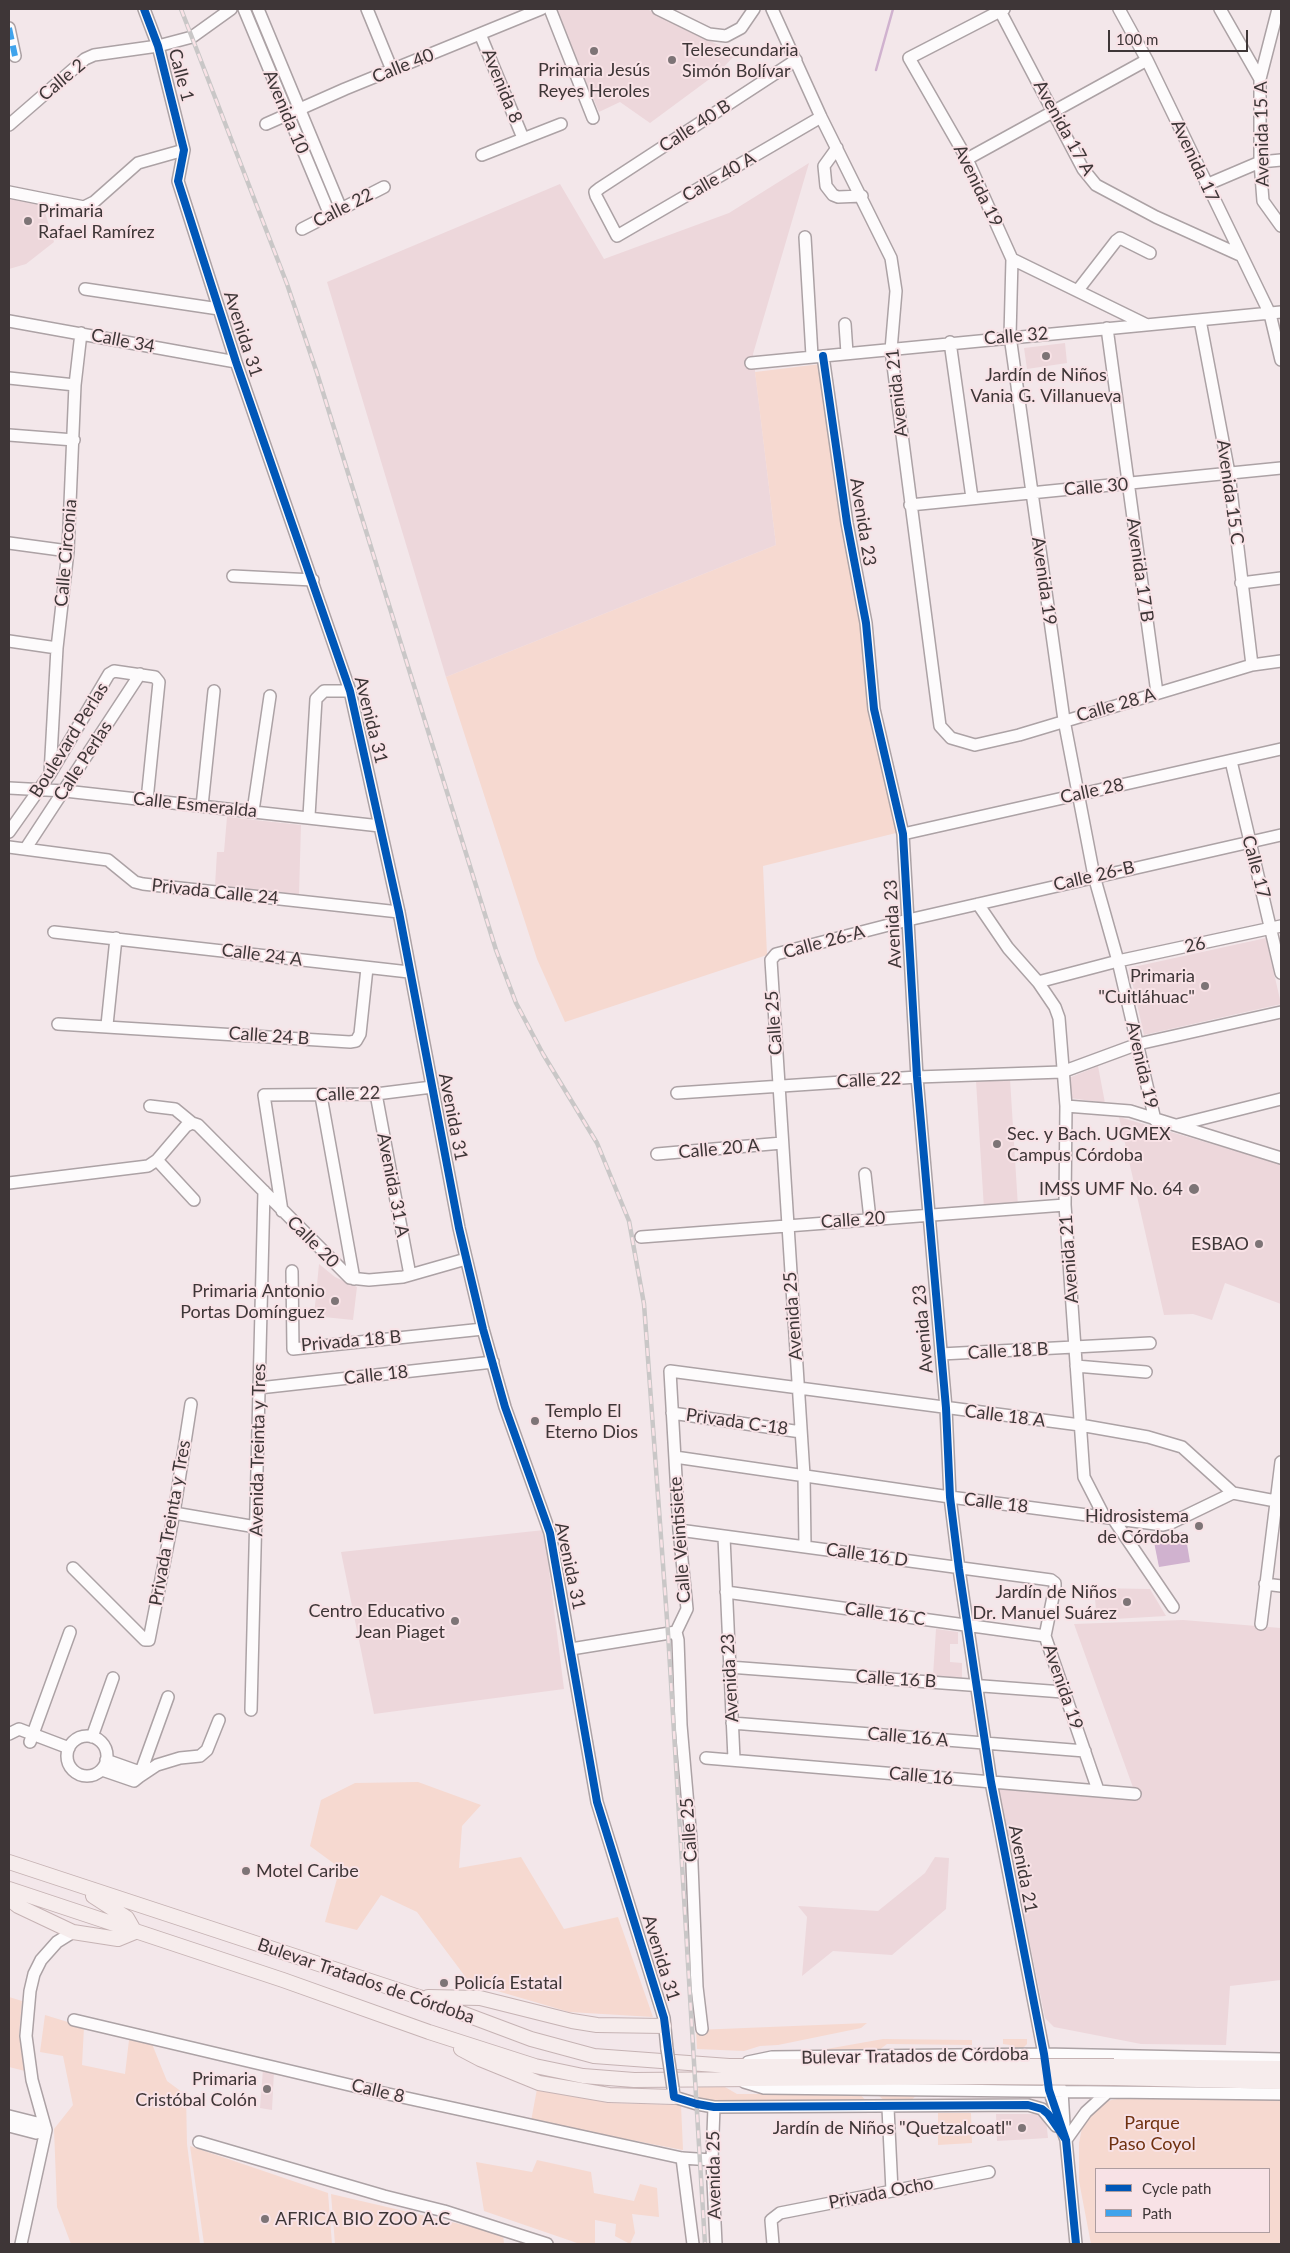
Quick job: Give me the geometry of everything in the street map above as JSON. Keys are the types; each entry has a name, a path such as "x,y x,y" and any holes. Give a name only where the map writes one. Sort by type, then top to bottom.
{"main road":[{"name":"Bulevar Tratados de Córdoba","path":"9,1862 419,1997 531,2039 594,2056 730,2072"},
{"path":"9,1899 18,1906 73,1932 118,1939 135,1932 128,1918 76,1885"},
{"name":"Bulevar Tratados de Córdoba","path":"9,1888 135,1932 283,1980 429,2032 535,2066 583,2076 634,2080 730,2072 1114,2072 1281,2068"},
{"path":"419,1997 480,1998 572,2021 597,2025 664,2026"},
{"path":"429,2032 480,2060 539,2083 609,2095 674,2092"},
{"name":"Bulevar Tratados de Córdoba","path":"1114,2072 1281,2082"}],"street":[{"name":"Calle 1","path":"144,9 158,46 184,150"},
{"name":"Calle 2","path":"9,126 85,59 94,55 158,46 200,33 231,9"},
{"name":"Avenida 10","path":"244,9 330,215"},
{"name":"Avenida 10","path":"258,9 341,209"},
{"path":"367,9 392,70"},
{"name":"Calle 40","path":"266,124 541,9"},
{"path":"550,9 593,118"},
{"path":"658,9 709,34 726,36 740,28 754,9"},
{"name":"Avenida 21","path":"772,9 821,117 862,196 891,258 896,291 891,350 910,504 940,726 951,738"},
{"name":"Avenida 17","path":"1119,9 1147,60 1240,255 1276,313 1281,360"},
{"path":"1220,9 1260,78"},
{"name":"Avenida 15 A","path":"1278,9 1260,78 1260,162 1263,202 1281,226"},
{"name":"Avenida 19","path":"1001,10 908,58 967,159 1012,258 1010,336 1064,720 1094,876 1118,961 1155,1120"},
{"name":"Avenida 17 A","path":"1001,10 1083,169 1096,185 1156,217 1240,255"},
{"path":"9,28 15,56"},
{"name":"Avenida 8","path":"480,34 523,138"},
{"name":"Calle 40 B","path":"618,236 595,192 796,60"},
{"path":"967,159 1147,60"},
{"name":"Calle 40 A","path":"618,236 821,117"},
{"path":"482,155 561,124"},
{"path":"837,148 824,166 826,186 838,197 862,196"},
{"path":"9,192 84,207 94,202 138,162 184,150"},
{"name":"Avenida 31","path":"184,150 178,181 236,362 314,580 350,691 399,912 409,972 466,1259 505,1407 550,1533 597,1802 664,2026 674,2092"},
{"path":"1206,185 1260,162 1281,160"},
{"name":"Calle 22","path":"302,229 384,187"},
{"name":"Avenida 23","path":"805,237 817,356 866,623 874,709 903,834 917,1077 946,1408 950,1497"},
{"path":"1078,290 1120,238 1150,252"},
{"path":"1012,258 1145,324"},
{"path":"85,290 219,309"},
{"name":"Calle 32","path":"751,363 891,350 1010,336 1276,313"},
{"name":"Avenida 15 C","path":"1200,320 1230,473 1241,583 1252,665"},
{"name":"Calle 34","path":"9,321 236,362"},
{"path":"845,324 847,353"},
{"name":"Avenida 17 B","path":"1107,328 1157,693"},
{"name":"Calle Circonia","path":"50,774 58,648 68,551 75,385 81,333"},
{"path":"950,342 972,498"},
{"path":"9,378 75,385"},
{"path":"9,435 74,440"},
{"name":"Calle 30","path":"910,504 1281,468"},
{"path":"9,543 68,551"},
{"path":"233,576 314,580"},
{"path":"1241,583 1281,578"},
{"path":"9,641 58,648"},
{"name":"Calle 28 A","path":"951,738 976,745 1252,665 1281,662"},
{"name":"Boulevard Perlas","path":"9,832 50,774 111,672 140,674"},
{"path":"140,674 155,676 158,679 155,734 147,800"},
{"name":"Calle Perlas","path":"26,848 140,674"},
{"path":"202,806 214,691"},
{"path":"309,816 316,699 324,691 350,691"},
{"path":"253,811 270,696"},
{"name":"Calle 28","path":"903,834 1281,749"},
{"name":"Calle 17","path":"1230,761 1249,842 1277,927 1281,973"},
{"name":"Calle Esmeralda","path":"9,788 65,791 309,816 380,826"},
{"name":"Calle 26-B","path":"908,920 1094,876 1281,835"},
{"name":"Privada Calle 24","path":"9,847 108,860 135,882 143,884 399,912"},
{"name":"Avenida 21","path":"978,904 1008,948 1038,982 1055,1007 1058,1018 1066,1106 1065,1205 1084,1476 1108,1517 1173,1607"},
{"name":"Calle 26-A","path":"770,960 776,954 908,920"},
{"name":"26","path":"1038,982 1118,961 1277,927"},
{"name":"Calle 24 A","path":"54,932 409,972"},
{"path":"58,1024 108,1025 116,938"},
{"name":"Calle 25","path":"770,960 779,1086"},
{"name":"Calle 24 B","path":"108,1025 356,1041 360,1034 367,968"},
{"name":"Calle 22","path":"677,1093 917,1077 1062,1072 1138,1044 1281,1012"},
{"name":"Avenida 25","path":"779,1086 804,1475 805,1546"},
{"name":"Calle 22","path":"282,1211 264,1095 376,1094 432,1087"},
{"name":"Avenida 31 A","path":"376,1094 410,1275"},
{"path":"320,1096 354,1279"},
{"path":"1177,1126 1281,1099"},
{"name":"Calle 20","path":"150,1106 175,1109 192,1123 198,1125 345,1275 354,1279 369,1280 410,1275 466,1259"},
{"path":"1066,1106 1119,1109 1281,1158"},
{"path":"9,1183 148,1166 157,1160 186,1126 192,1123"},
{"name":"Calle 20 A","path":"657,1154 782,1143"},
{"path":"157,1160 194,1200"},
{"path":"865,1174 870,1219"},
{"name":"Avenida Treinta y Tres","path":"251,1710 264,1191"},
{"name":"Calle 20","path":"641,1238 788,1224 1065,1205"},
{"name":"Privada 18 B","path":"292,1271 293,1349 483,1329"},
{"name":"Calle 18 B","path":"941,1354 1150,1343"},
{"name":"Calle 18","path":"260,1388 493,1362"},
{"path":"1076,1366 1146,1372"},
{"name":"Calle 18 A","path":"670,1371 1080,1425 1148,1437 1182,1447 1233,1493"},
{"name":"Calle Veintisiete","path":"670,1371 679,1530 687,1609 676,1632"},
{"name":"Privada Treinta y Tres","path":"73,1568 147,1641 174,1513 191,1404"},
{"name":"Privada C-18","path":"672,1412 801,1432"},
{"name":"Calle 18","path":"675,1457 950,1497 1164,1525 1172,1523 1233,1493"},
{"path":"1261,1624 1265,1584 1279,1501 1281,1462"},
{"path":"1233,1493 1279,1501"},
{"name":"Avenida 21","path":"950,1497 991,1782 1044,2054 1049,2090 1066,2140 1076,2244"},
{"path":"174,1513 256,1527"},
{"name":"Calle 16 D","path":"679,1530 1051,1580 1055,1583"},
{"name":"Avenida 23","path":"724,1537 734,1759"},
{"name":"Avenida 19","path":"1055,1583 1045,1636 1098,1790"},
{"path":"1265,1584 1281,1586"},
{"name":"Calle 16 C","path":"726,1592 1045,1636"},
{"path":"32,1738 70,1632"},
{"path":"571,1649 676,1632"},
{"name":"Calle 25","path":"676,1632 678,1640 681,1725 691,1840 697,1987 702,2029"},
{"name":"Calle 16 B","path":"729,1667 1063,1692"},
{"path":"92,1737 113,1678"},
{"path":"139,1777 168,1697"},
{"path":"139,1777 157,1764 200,1756 207,1750 220,1720"},
{"name":"Calle 16 A","path":"732,1723 1085,1751"},
{"path":"11,1733 19,1729 32,1738 68,1752"},
{"path":"104,1765 103,1745 92,1737 80,1738 68,1752 68,1764 77,1774 90,1776 104,1765 137,1771 139,1777"},
{"name":"Calle 16","path":"706,1758 1135,1794"},
{"path":"9,2242 21,2244 46,2130 32,2080 26,2036 30,1991 34,1974 41,1960 57,1942 73,1932"},
{"name":"Calle 8","path":"74,2020 379,2092 682,2158 712,2160"},
{"path":"1044,2054 1062,2090 1066,2140"},
{"name":"Bulevar Tratados de Córdoba","path":"730,2072 772,2057 1044,2054 1281,2059"},
{"name":"Bulevar Tratados de Córdoba","path":"730,2072 764,2088 1281,2094"},
{"path":"866,2089 888,2108 892,2192"},
{"path":"918,2107 929,2090"},
{"path":"674,2092 697,2104 714,2107 888,2108 1028,2106 1042,2109 1048,2114 1066,2140"},
{"path":"1066,2140 1086,2112 1108,2092"},
{"name":"Avenida 25","path":"714,2107 712,2160 716,2244"},
{"path":"9,2116 37,2123 46,2130"},
{"path":"9,2126 36,2133 46,2130"},
{"path":"199,2142 384,2196 444,2211 543,2244"},
{"path":"682,2158 694,2244"},
{"name":"Privada Ocho","path":"773,2244 771,2220 774,2216 988,2172"}],"shaded area":[{"name":"Telesecundaria Simón Bolívar","path":"561,9 647,9 736,54 719,72 650,123 620,102 599,112 556,11"},
{"path":"809,163 753,354 776,545 446,677 327,282 560,184 604,259 729,213"},
{"name":"Primaria Rafael Ramírez","path":"9,194 41,199 54,242 26,264 9,269"},
{"name":"Jardín de Niños Vania G. Villanueva","path":"1065,343 1067,363 1027,369 1024,348"},
{"path":"227,817 301,825 299,895 215,886 217,852 224,852"},
{"name":"Primaria \"Cuitláhuac\"","path":"1266,938 1281,1004 1144,1035 1129,968"},
{"path":"1098,1066 1105,1103 1071,1098 1069,1078"},
{"name":"Sec. y Bach. UGMEX Campus Córdoba","path":"1010,1079 1018,1207 984,1209 976,1081"},
{"name":"IMSS UMF No. 64","path":"1119,1117 1281,1164 1281,1304 1225,1283 1212,1320 1193,1314 1164,1315"},
{"name":"Primaria Antonio Portas Domínguez","path":"319,1264 335,1277 357,1287 353,1320 314,1316"},
{"name":"Centro Educativo Jean Piaget","path":"544,1530 564,1689 374,1714 341,1552"},
{"path":"1185,1532 1190,1562 1159,1567 1153,1537"},
{"name":"Jardín de Niños Dr. Manuel Suárez","path":"1094,1588 1150,1589 1166,1616 1097,1620"},
{"path":"1183,1620 1281,1628 1281,1980 1230,1986 1226,2045 1141,2044 1054,2027 1045,2018 998,1787 1135,1793 1074,1624"},
{"path":"936,1629 958,1632 958,1644 950,1644 950,1662 962,1663 962,1679 933,1676"},
{"path":"935,1857 949,1858 946,1909 892,1955 833,1951 802,1976 807,1917 798,1906 878,1911 925,1873"},
{"name":"Primaria Cristóbal Colón","path":"263,2069 274,2071 272,2110 260,2108"},
{"name":"Jardín de Niños \"Quetzalcoatl\"","path":"996,2114 1041,2114 1046,2119 1048,2138 997,2141"}],"green space":[{"path":"821,364 863,631 871,726 900,832 763,866 767,955 565,1022 537,959 446,677 776,545 755,372"},
{"path":"418,1782 481,1805 462,1826 459,1868 521,1857 564,1929 618,1917 653,2017 569,2012 470,1983 417,1912 381,1895 357,1930 325,1922 340,1868 310,1846 321,1800 355,1783"},
{"path":"9,1997 22,2001 19,2035 25,2071 9,2067"},
{"path":"45,2015 84,2027 82,2065 125,2074 129,2040 152,2044 167,2081 186,2095 187,2144 200,2244 71,2244 57,2207 54,2129 73,2105 63,2056 40,2052"},
{"path":"867,2023 861,2028 778,2045 760,2046 744,2051 697,2049 696,2030"},
{"path":"883,2039 972,2040 972,2045 887,2044 879,2050 821,2050"},
{"path":"1003,2039 1027,2039 1027,2044 1022,2049 1011,2049 1010,2045 1003,2044"},
{"path":"698,2087 725,2087 737,2094 860,2094 867,2102 699,2100"},
{"path":"537,2089 609,2103 681,2105 683,2150 531,2121"},
{"path":"878,2095 917,2095 909,2102 887,2103"},
{"name":"Parque Paso Coyol","path":"1122,2098 1281,2100 1281,2244 1091,2244 1079,2181 1079,2143 1082,2128 1088,2116 1095,2108 1107,2101"},
{"path":"938,2113 971,2113 972,2143 938,2145"},
{"name":"AFRICA BIO ZOO A.C","path":"190,2146 328,2193 332,2244 204,2244"},
{"path":"537,2160 591,2172 594,2193 634,2201 640,2184 657,2188 659,2217 632,2214 635,2233 630,2244 615,2236 616,2224 595,2220 595,2244 580,2244 484,2211 476,2162 532,2172"},
{"path":"331,2194 503,2234 504,2244 335,2244"}],"waterway":[{"path":"876,70 893,9"}],"railway":[{"path":"181,9 287,284 317,373 496,950 516,1003 543,1054 597,1143 629,1221 644,1304 668,1633 705,2244"}],"marked path":[{"path":"9,28 15,56"}],"cycle path":[{"path":"144,9 158,46 184,150 178,181 236,362 350,691 399,912 459,1228 483,1329 505,1407 550,1533 597,1802 664,2018 674,2097 714,2107 1028,2105 1042,2109 1048,2114 1066,2140"},
{"path":"823,356 847,523 866,623 874,709 903,834 917,1077 946,1408 950,1497 959,1569 991,1782 1044,2054 1049,2090 1066,2140 1076,2244"}],"place":[{"name":"Primaria Jesús Reyes Heroles","path":"594,51"},
{"name":"Telesecundaria Simón Bolívar","path":"672,60"},
{"name":"Primaria Rafael Ramírez","path":"28,221"},
{"name":"Jardín de Niños Vania G. Villanueva","path":"1046,356"},
{"name":"Primaria \"Cuitláhuac\"","path":"1205,986"},
{"name":"Sec. y Bach. UGMEX Campus Córdoba","path":"997,1144"},
{"name":"IMSS UMF No. 64","path":"1194,1189"},
{"name":"ESBAO","path":"1259,1244"},
{"name":"Primaria Antonio Portas Domínguez","path":"335,1301"},
{"name":"Templo El Eterno Dios","path":"535,1421"},
{"name":"Hidrosistema de Córdoba","path":"1199,1526"},
{"name":"Jardín de Niños Dr. Manuel Suárez","path":"1127,1602"},
{"name":"Centro Educativo Jean Piaget","path":"455,1621"},
{"name":"Motel Caribe","path":"246,1871"},
{"name":"Policía Estatal","path":"444,1983"},
{"name":"Primaria Cristóbal Colón","path":"267,2089"},
{"name":"Jardín de Niños \"Quetzalcoatl\"","path":"1022,2128"},
{"name":"AFRICA BIO ZOO A.C","path":"265,2219"}]}
